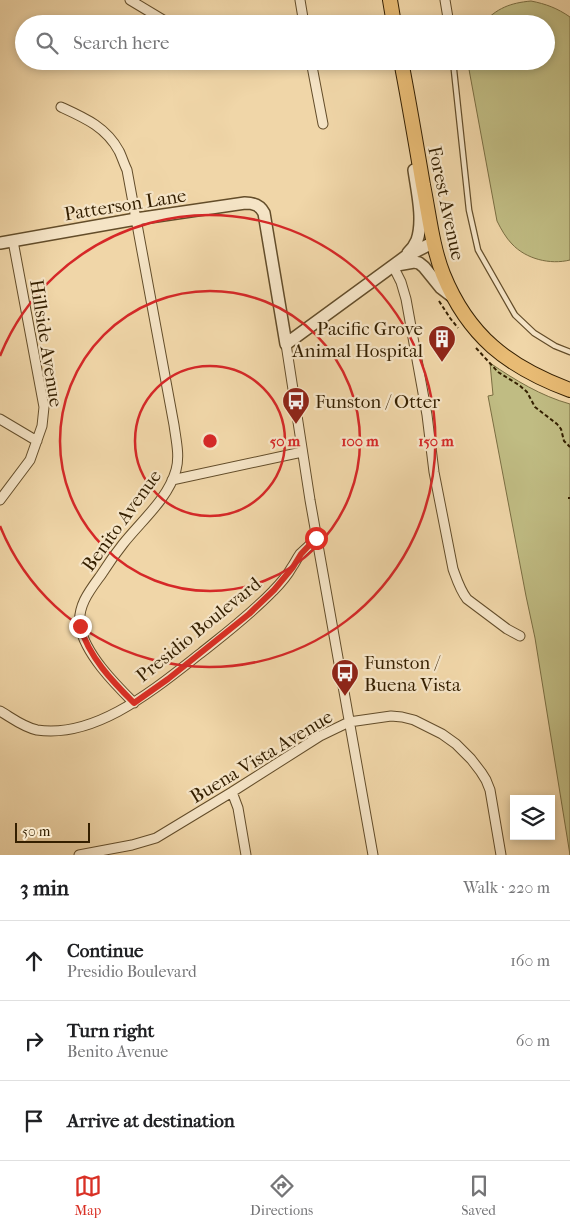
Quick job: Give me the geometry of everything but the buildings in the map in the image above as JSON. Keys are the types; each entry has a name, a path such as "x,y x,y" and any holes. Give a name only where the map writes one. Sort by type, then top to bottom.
{"main road":[{"path":"390,0 392,15"},
{"name":"Forest Avenue","path":"403,70 434,242 443,273 462,312 485,340 510,361 534,375 570,390"}],"street":[{"path":"130,0 155,15"},
{"path":"300,0 302,15"},
{"path":"445,0 447,15"},
{"path":"313,70 323,124"},
{"name":"Benito Avenue","path":"61,108 86,118 97,125 119,151 127,170 174,425 178,461 172,480 160,500 123,544 86,596 81,611 80,626 86,643 111,680 134,703"},
{"path":"405,257 418,238 419,201 413,165 418,155"},
{"name":"Patterson Lane","path":"0,243 136,219 245,203 260,206 264,213 286,344"},
{"name":"Hillside Avenue","path":"0,500 30,460 42,426 44,406 13,241"},
{"path":"373,855 316,538 286,344 405,257 434,242"},
{"path":"393,266 414,262 419,264 424,267 441,288 455,298"},
{"path":"393,266 401,282 406,299 427,415 434,472 451,561 457,582 463,594 472,603 507,629 520,636"},
{"path":"0,419 37,442"},
{"path":"172,480 302,452"},
{"name":"Presidio Boulevard","path":"0,711 22,725 48,730 75,728 96,721 134,703 168,679 249,614 274,590 301,554 316,538"},
{"name":"Buena Vista Avenue","path":"80,855 118,852 156,838 320,736 349,722 379,717 402,717 426,725 442,734 456,744 481,772 490,790 501,855"},
{"path":"232,792 238,808 246,855"}],"lane":[{"path":"454,70 469,210 478,250 515,315 534,333 555,346 570,352"}],"shaded area":[{"path":"531,1 561,11 570,17 570,260 554,262 539,260 524,254 510,242 497,221 469,70 555,70 555,15 492,15 504,7"},
{"path":"490,363 528,387 570,404 570,855 535,638 488,396 493,395"}],"place":[{"name":"Pacific Grove Animal Hospital","path":"442,363"},
{"name":"Funston / Otter","path":"296,425"},
{"name":"Funston / Buena Vista","path":"345,697"}],"route":[{"path":"80,626 86,643 95,658 111,680 134,703 168,679 249,614 274,590 301,554 316,538"}]}
